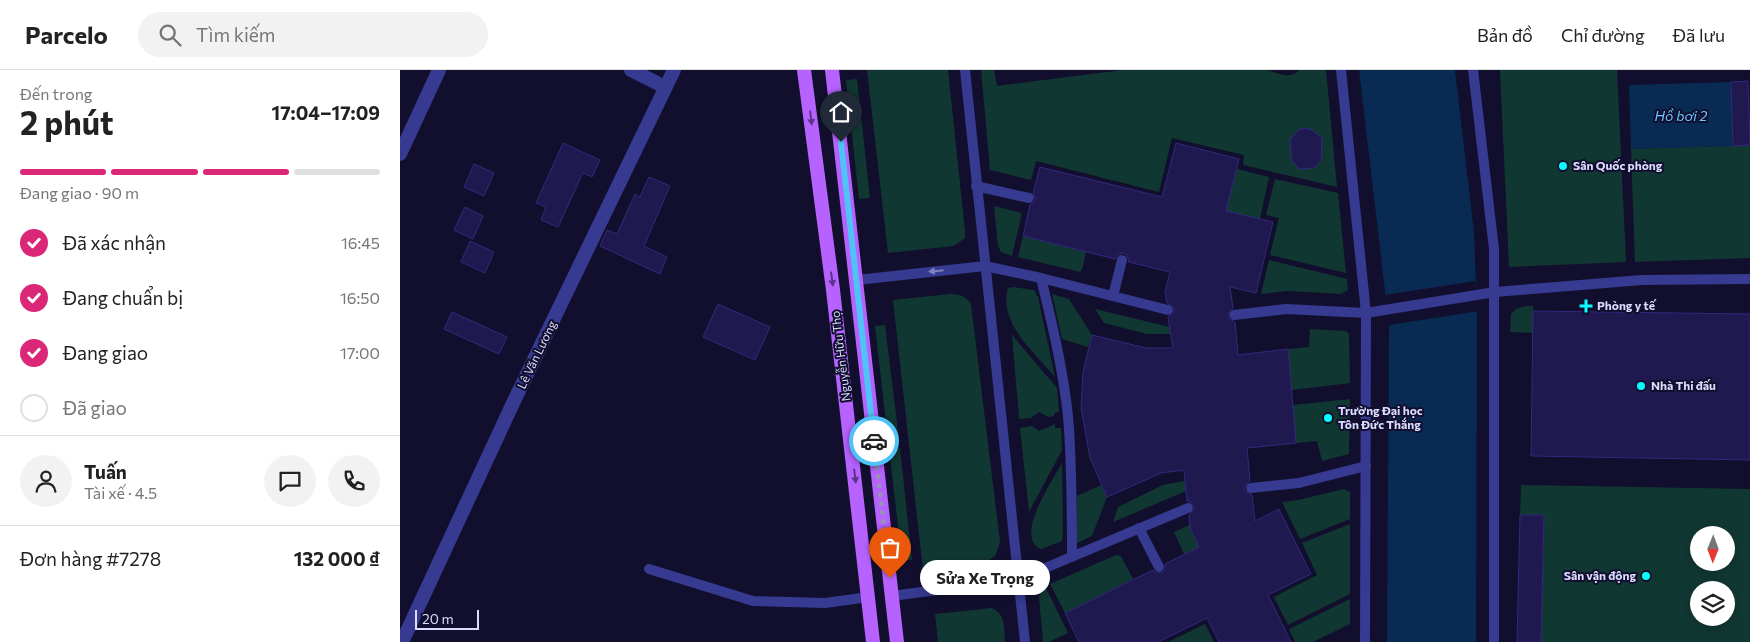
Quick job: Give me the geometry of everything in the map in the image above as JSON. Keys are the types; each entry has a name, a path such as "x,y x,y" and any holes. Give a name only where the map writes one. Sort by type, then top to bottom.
{"main road":[{"name":"Nguyễn Hữu Thọ","path":"804,70 833,290 873,642"},
{"name":"Nguyễn Hữu Thọ","path":"832,70 897,642"}],"street":[{"path":"400,154 439,70"},
{"path":"631,70 665,87"},
{"name":"Lê Văn Lương","path":"402,642 514,401 674,70"}],"lane":[{"path":"964,70 1025,642"},
{"path":"1341,70 1366,313 1365,642"},
{"path":"1473,70 1494,249 1494,642"},
{"path":"976,186 1029,198"},
{"path":"1113,296 1122,260"},
{"path":"856,280 984,266 1041,278 1168,310"},
{"path":"1041,278 1058,355 1068,416 1072,557"},
{"path":"1234,314 1286,309 1366,313 1495,292 1642,280 1750,280"},
{"path":"1251,488 1300,483 1366,466"},
{"path":"892,596 1019,580 1188,508"},
{"path":"1139,528 1159,567"},
{"path":"649,569 753,602 825,603 868,597"}],"green space":[{"path":"867,70 948,70 965,231 965,238 954,246 888,253"},
{"path":"981,70 994,70 997,86 1123,70 1267,70 1292,75 1299,70 1326,70 1337,187 1243,165 1244,155 1172,138 1159,192 1036,161 1031,180 990,170"},
{"name":"Sân Quốc phòng","path":"1500,70 1617,70 1626,262 1509,267"},
{"path":"857,79 870,198 859,199 846,80"},
{"path":"1750,145 1750,258 1635,262 1631,149"},
{"path":"1237,169 1269,177 1260,219 1226,211"},
{"path":"1275,179 1338,193 1346,273 1270,255 1279,218 1266,215"},
{"path":"994,206 1022,213 1012,256 1001,252 998,246"},
{"path":"1023,236 1086,252 1082,270 1080,272 1018,257"},
{"path":"1269,260 1347,279 1348,290 1341,294 1288,291 1261,294"},
{"path":"1008,288 1034,290 1038,297 1055,377 1020,337 1013,325 1006,301"},
{"path":"950,294 962,296 971,304 1000,542 995,556 989,560 923,570 893,300"},
{"path":"1052,294 1069,299 1092,335 1088,347 1062,339"},
{"path":"1533,306 1533,333 1510,332 1511,314 1516,309"},
{"path":"1095,309 1170,327 1170,334 1147,334 1104,323"},
{"path":"885,325 899,439 888,441 875,326"},
{"path":"1310,329 1346,331 1349,334 1350,383 1292,390 1288,349 1309,347"},
{"path":"1012,335 1057,388 1059,412 1054,413 1054,416 1048,417 1039,412 1031,418 1019,419"},
{"path":"1350,399 1349,454 1322,461 1317,441 1296,443 1293,405"},
{"path":"1055,424 1055,428 1061,428 1062,450 1029,512 1020,428 1032,426 1039,431"},
{"path":"900,448 912,560 902,560 889,449"},
{"path":"1062,463 1062,541 1041,549 1033,543 1031,533 1033,521 1044,495"},
{"path":"1185,481 1186,491 1113,522 1118,507 1163,485"},
{"path":"1101,485 1107,497 1092,536 1077,543 1077,496"},
{"name":"Sân vận động","path":"1521,485 1750,489 1750,642 1541,642 1544,515 1520,515"},
{"path":"1344,489 1350,492 1350,519 1300,539 1282,502"},
{"path":"1350,524 1350,594 1288,625 1274,597 1317,575 1302,543"},
{"path":"1190,525 1199,547 1184,554 1174,532"},
{"path":"1116,555 1121,556 1133,579 1065,613 1050,584"},
{"path":"1045,586 1068,633 1049,642 1043,642 1039,597 1041,589"},
{"path":"1350,599 1350,624 1313,642 1295,642 1289,629"},
{"path":"992,608 1002,618 1005,642 938,642 935,614"},
{"path":"1205,624 1214,642 1168,642"}],"water":[{"path":"1359,70 1455,70 1474,232 1477,312 1476,642 1387,642 1389,325"},
{"name":"Hồ bơi 2","path":"1731,82 1733,146 1631,149 1629,85"}],"pier":[{"path":"1475,281 1479,311 1389,325 1385,295"}],"building":[{"path":"1748,81 1750,145 1733,146 1731,82"},
{"path":"1305,128 1312,130 1322,138 1321,161 1314,168 1300,169 1292,161 1290,140 1298,130"},
{"path":"563,143 600,160 592,177 583,173 558,227 541,220 546,207 536,203"},
{"path":"1176,143 1239,159 1226,211 1273,222 1256,293 1230,287 1233,308 1227,315 1229,319 1235,322 1238,355 1288,349 1296,443 1247,448 1250,481 1244,488 1246,492 1252,495 1255,521 1279,509 1311,574 1268,595 1291,642 1219,642 1207,618 1158,642 1079,642 1065,613 1153,570 1156,573 1162,573 1165,570 1165,564 1199,547 1190,528 1189,515 1195,508 1192,503 1187,501 1184,470 1161,473 1107,497 1090,458 1081,408 1083,372 1092,335 1146,348 1173,348 1168,317 1173,314 1175,309 1167,303 1165,292 1170,272 1129,262 1127,255 1123,253 1117,255 1115,259 1023,236 1030,205 1036,200 1033,193 1040,167 1162,197"},
{"path":"474,164 494,173 484,196 464,187"},
{"path":"649,177 670,186 644,246 667,257 660,274 600,246 607,230 617,234 635,194 640,197"},
{"path":"465,207 483,216 473,239 454,230"},
{"path":"470,241 494,252 485,273 461,262"},
{"path":"718,304 770,327 755,360 703,337"},
{"name":"Nhà Thi đấu","path":"1533,311 1750,314 1750,460 1531,456"},
{"path":"452,312 507,337 499,354 444,329"},
{"path":"1520,515 1544,515 1541,642 1517,642"}],"way so far":[{"path":"874,441 890,578"}],"place":[{"name":"Sân Quốc phòng","path":"1563,166"},
{"name":"Phòng y tế","path":"1586,306"},
{"name":"Nhà Thi đấu","path":"1641,386"},
{"name":"Trường Đại học Tôn Đức Thắng","path":"1328,418"},
{"name":"Sân vận động","path":"1646,576"},
{"name":"Sửa Xe Trọng","path":"890,578"}],"route":[{"path":"841,142 874,441"}]}
